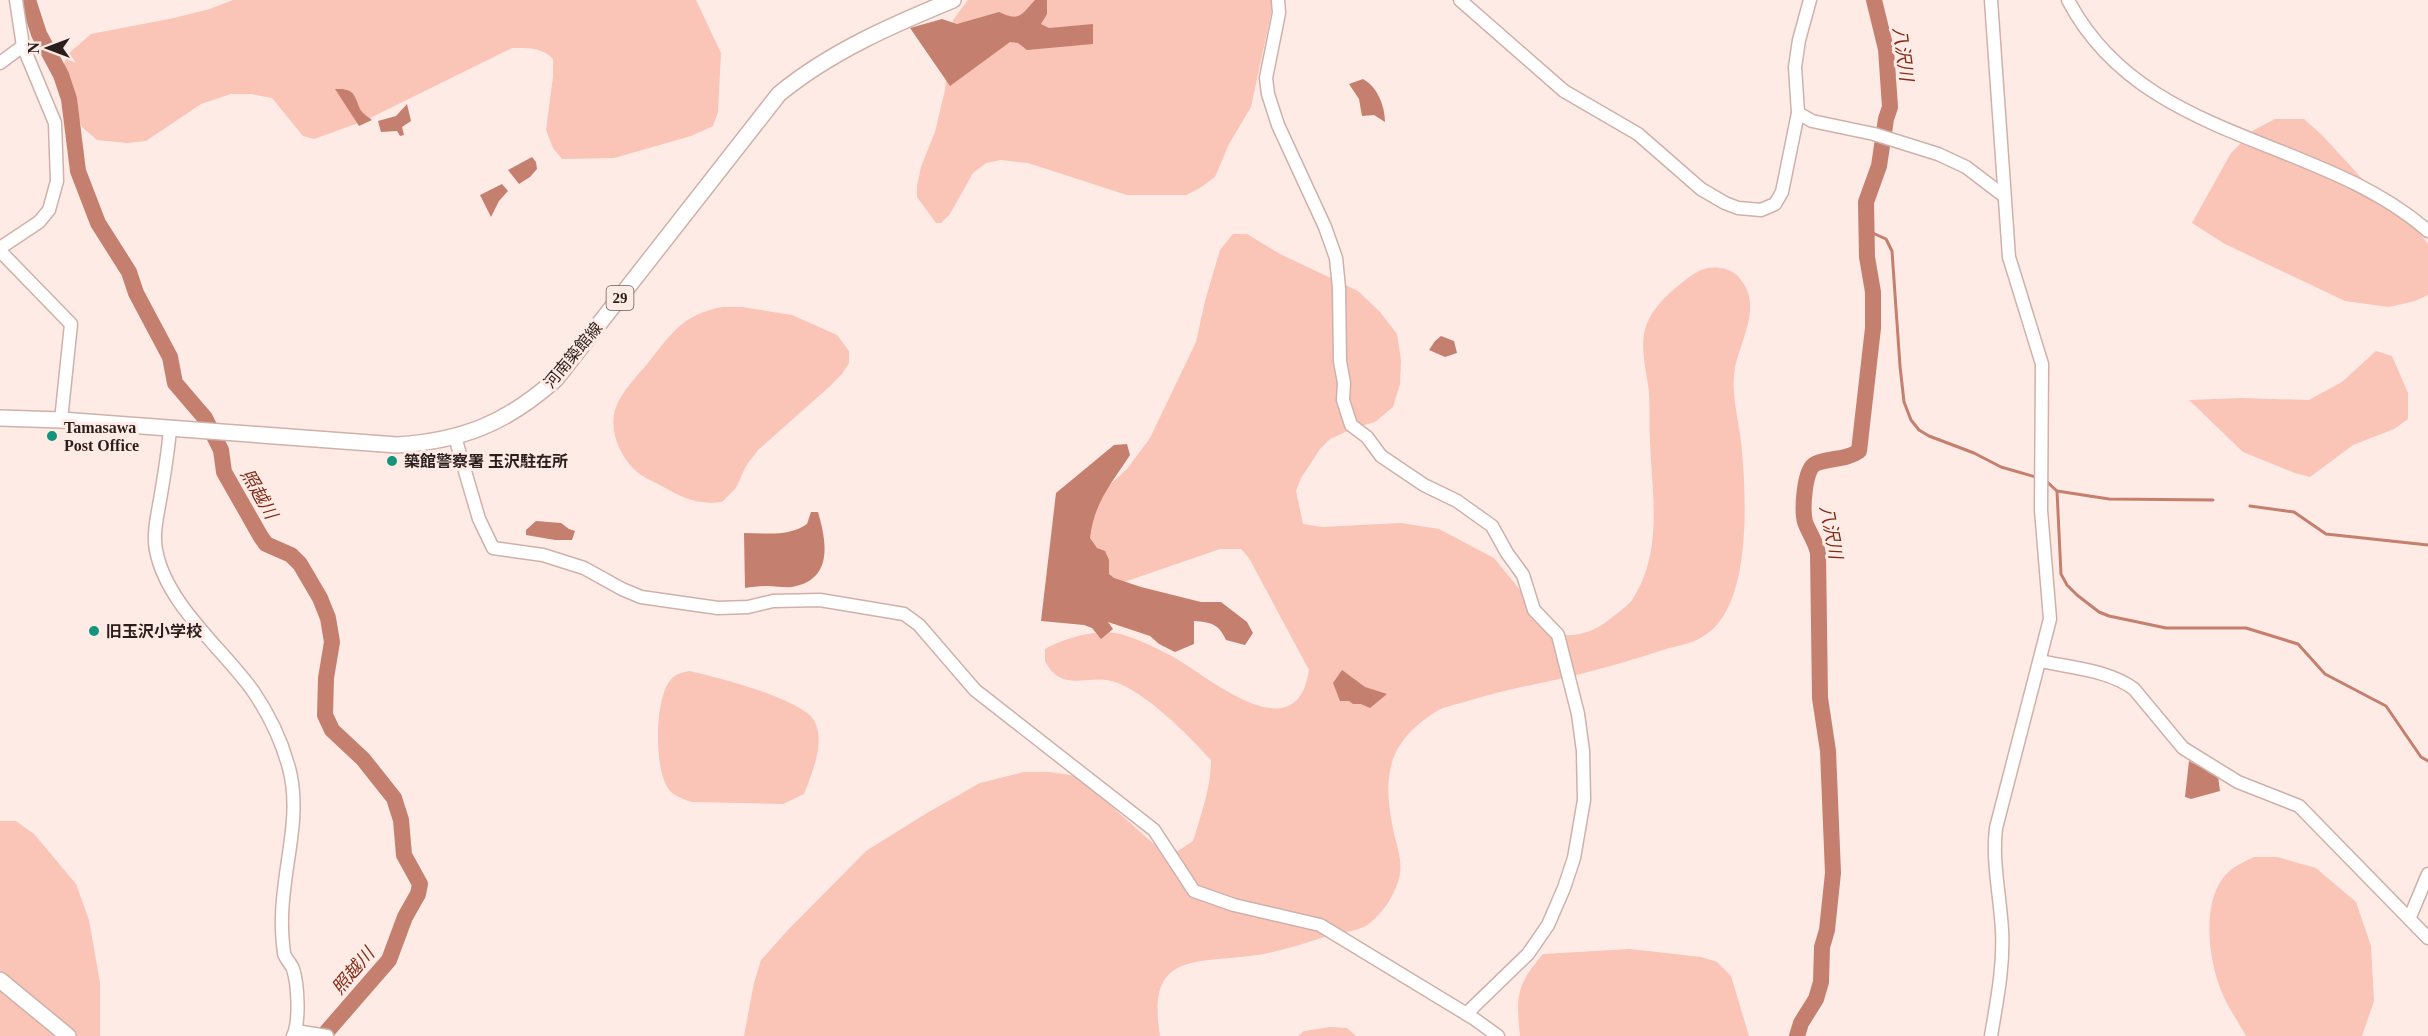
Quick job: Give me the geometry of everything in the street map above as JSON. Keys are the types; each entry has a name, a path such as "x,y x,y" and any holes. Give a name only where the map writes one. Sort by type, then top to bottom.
{"main road":[{"name":"河南築館線","path":"0,418 60,420 397,445 429,443 489,426 536,397 556,379 779,94 805,73 835,55 953,0"},
{"path":"0,980 68,1036"}],"street":[{"path":"16,0 23,46 55,123 57,181 49,210 39,222 0,250 72,324 60,420"},
{"path":"1278,0 1279,14 1266,78 1268,94 1278,125 1325,227 1336,258 1339,288 1340,360 1344,400 1351,425 1367,437 1381,456 1424,485 1457,501 1492,526 1507,554 1523,575 1534,610 1558,635 1578,714 1583,751 1584,800 1574,858 1564,888 1548,925 1528,954 1466,1014"},
{"path":"1460,0 1564,91 1638,134 1701,189 1738,208 1761,210 1775,204 1782,192 1798,113 1795,67 1799,40 1810,0"},
{"path":"1991,0 2009,256 2042,364 2041,484 2050,619 1996,828 1994,861 2002,927 2002,970 1991,1036"},
{"path":"2068,0 2098,47 2119,67 2153,93 2186,112 2387,200 2409,214 2428,231"},
{"path":"0,63 23,46"},
{"path":"1798,113 1812,121 1874,134 1938,154 1966,167 2004,196"},
{"path":"177,429 155,531 159,561 170,585 196,624 253,691 271,722 290,769 293,813 283,893 282,925 285,956 293,969 296,990 295,1034 312,1033 327,1036"},
{"path":"455,437 479,519 493,548 543,555 584,568 641,597 718,608 748,607 773,601 820,600 904,614 920,625 975,690 1154,830 1194,891 1234,905 1320,925 1498,1036"},
{"path":"2041,661 2125,682 2147,704 2183,748 2238,782 2299,806 2410,917 2428,938"},
{"path":"2410,917 2428,874"}],"shaded area":[{"path":"233,0 696,0 721,53 718,112 713,126 691,136 614,158 562,159 553,148 546,130 553,59 539,50 512,48 364,121 314,139 303,136 272,98 251,94 231,94 201,104 146,141 127,143 97,140 82,127 63,86 61,71 68,54 91,34 174,18 210,9"},
{"path":"968,0 1274,0 1251,107 1229,144 1215,177 1200,188 1186,195 1127,195 1028,163 1001,160 986,163 973,173 950,214 941,223 936,223 917,197 917,186 921,167 935,132 945,90 953,20"},
{"path":"1035,0 1047,0 1047,14 1041,24 1049,28 1093,24 1093,44 1027,50 1018,43 1010,42 950,86 910,28 942,19 957,24 999,12 1016,17"},
{"path":"1363,79 1373,87 1380,98 1385,122 1374,115 1362,116 1359,99 1349,84"},
{"path":"335,89 350,91 361,110 372,120 359,126"},
{"path":"407,104 411,121 402,127 404,135 400,136 397,131 381,132 378,121 396,116"},
{"path":"2275,119 2304,119 2322,135 2389,208 2418,231 2428,244 2428,295 2415,301 2389,307 2345,301 2225,244 2192,223 2231,153 2254,130"},
{"path":"532,157 537,169 519,184 508,170"},
{"path":"502,184 508,191 499,201 491,217 480,195"},
{"path":"1233,234 1247,234 1280,254 1358,291 1380,312 1397,334 1401,360 1400,384 1393,407 1375,422 1354,428 1330,439 1320,449 1301,478 1296,491 1303,524 1322,527 1401,523 1439,529 1494,558 1556,634 1563,635 1591,631 1604,624 1626,606 1634,597 1643,579 1649,560 1654,521 1649,392 1643,348 1649,318 1664,298 1696,273 1714,268 1726,269 1735,273 1747,290 1750,301 1748,323 1735,367 1734,383 1743,463 1745,518 1739,576 1731,602 1719,623 1702,637 1688,643 1593,671 1449,706 1420,723 1407,736 1392,763 1388,795 1399,853 1400,874 1389,901 1380,913 1366,926 1357,930 1331,935 1270,953 1208,960 1177,968 1167,977 1160,990 1158,1010 1160,1036 744,1036 754,983 761,960 787,931 866,851 980,783 1024,772 1049,772 1077,776 1154,844 1178,851 1193,841 1207,791 1211,760 1163,713 1133,691 1106,680 1073,681 1058,676 1045,661 1045,649 1081,635 1111,632 1141,641 1169,655 1230,693 1251,703 1271,708 1288,706 1301,694 1309,670 1249,558 1241,549 1220,549 1098,591 1070,535 1104,490 1127,469 1150,438 1196,342 1220,250"},
{"path":"742,307 792,315 837,335 849,351 849,363 829,387 758,450 746,466 736,488 722,502 712,503 681,496 635,470 624,457 616,441 613,424 616,407 626,389 671,334 687,320 708,310"},
{"path":"1441,336 1454,341 1457,353 1445,357 1429,350"},
{"path":"2376,351 2392,356 2408,393 2408,419 2394,429 2353,445 2310,477 2243,452 2189,400 2241,398 2309,400 2342,382"},
{"path":"1127,444 1130,455 1099,504 1090,538 1097,548 1105,551 1109,560 1109,574 1114,578 1141,587 1201,602 1221,602 1247,622 1253,633 1245,645 1226,640 1217,627 1200,621 1194,621 1194,644 1175,652 1159,644 1150,636 1108,622 1113,629 1101,639 1092,628 1084,625 1041,621 1056,493 1114,445"},
{"path":"811,512 818,512 825,548 821,568 815,577 792,587 745,588 744,533 792,531 807,524"},
{"path":"536,521 561,523 575,531 572,540 555,540 526,535 526,530"},
{"path":"1342,670 1365,687 1387,694 1370,708 1349,701 1340,701 1333,683"},
{"path":"689,671 758,690 795,705 808,714 815,722 819,740 816,758 804,794 783,804 692,802 671,792 665,783 659,754 661,705 664,691 671,679"},
{"path":"2189,761 2218,776 2220,791 2191,799 2185,797"},
{"path":"0,821 16,821 34,834 76,884 89,920 100,983 100,1036 0,1036"},
{"path":"2254,857 2277,857 2316,868 2356,902 2371,946 2374,1001 2362,1036 2246,1036 2218,982 2211,952 2210,920 2216,890 2223,878 2233,868"},
{"path":"1630,949 1701,957 1717,962 1731,976 1749,1036 1520,1036 1518,1000 1520,992 1527,975 1543,954"},
{"path":"1330,1027 1347,1028 1356,1036 1298,1036 1304,1031"}],"waterway":[{"name":"照越川","path":"28,0 39,34 61,75 69,99 78,171 98,223 129,272 136,293 170,357 175,383 205,418 221,450 224,472 261,537 266,544 291,555 300,564 320,598 328,618 332,642 326,678 325,715 332,730 363,759 394,798 401,820 404,855 420,884 418,894 405,917 389,960 323,1036"},
{"name":"八沢川","path":"1797,1036 1801,1023 1816,999 1821,982 1822,947 1827,930 1833,873 1828,751 1820,698 1818,553 1805,522 1804,500 1811,467 1826,460 1848,456 1859,451 1873,328 1873,292 1867,257 1866,202 1879,166 1890,107 1886,49 1874,0"},
{"path":"1866,230 1886,239 1892,251 1904,402 1911,420 1919,430 1929,436 1974,453 2001,467 2039,478"},
{"path":"2045,480 2057,491 2109,499 2213,500"},
{"path":"2057,491 2061,574 2067,585 2099,612 2166,628 2246,628 2298,644 2325,674 2386,706 2421,757 2428,761"},
{"path":"2250,506 2294,512 2326,534 2428,545"}],"place":[{"name":"Tamasawa Post Office","path":"52,436"},
{"name":"築館警察署 玉沢駐在所","path":"392,461"},
{"name":"旧玉沢小学校","path":"94,631"}]}
